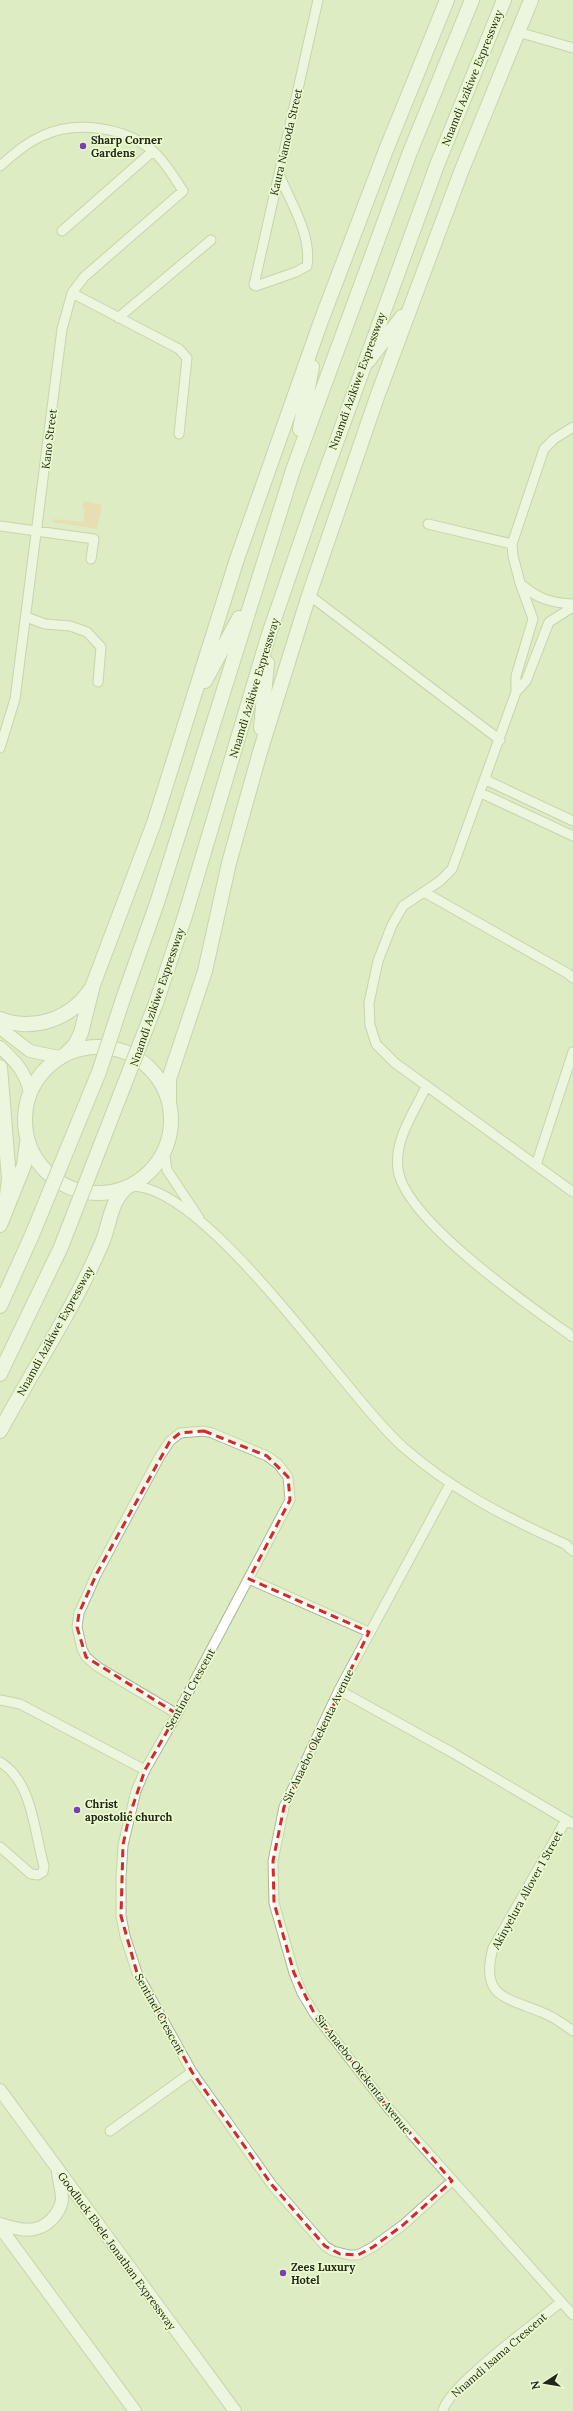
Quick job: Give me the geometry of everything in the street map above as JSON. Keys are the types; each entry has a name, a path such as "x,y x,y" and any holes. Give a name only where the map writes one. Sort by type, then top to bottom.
{"highway":[{"path":"3,1218 24,1165 28,1148 26,1136 26,1107 30,1092 37,1079 78,1039 93,985 143,855 237,559 321,322 386,150 447,0"},
{"path":"0,1306 32,1235 99,1072 157,903 254,590 293,470 410,152 472,0"},
{"name":"Nnamdi Azikiwe Expressway","path":"0,1374 61,1247 156,1003 185,916 269,634 360,373 437,165 504,0"},
{"path":"26,1136 40,1165 51,1177 64,1186 79,1192 95,1194 129,1187 146,1176 158,1162 167,1145 171,1124 169,1079 205,971 229,864 260,752 309,595 377,397 461,172 531,0"},
{"path":"360,373 412,304"},
{"path":"293,470 321,322"},
{"path":"190,710 254,590"},
{"path":"260,752 269,634"},
{"path":"0,1019 30,1025 59,1017 85,998 93,985"},
{"path":"62,1056 82,1048 101,1047 120,1050 137,1058 151,1070 162,1085 169,1103"},
{"path":"0,1067 9,1178 3,1218"},
{"name":"Nnamdi Azikiwe Expressway","path":"0,1431 81,1288 102,1242 117,1198 129,1187"}],"main road":[{"path":"0,1028 30,1051 62,1056"},
{"path":"0,1048 22,1070 27,1079 30,1092"},
{"name":"Goodluck Ebele Jonathan Expressway","path":"0,2090 235,2411"},
{"path":"0,2226 30,2230 42,2227 50,2221 56,2215 62,2201 57,2169"},
{"path":"0,2226 135,2411"}],"street":[{"name":"Kaura Namoda Street","path":"279,174 302,227 309,253 307,266 296,272 259,286 254,285 318,0"},
{"path":"518,32 573,48"},
{"path":"0,166 42,136 72,128 87,127 122,135 138,141 153,151 62,231"},
{"name":"Kano Street","path":"0,748 15,699 38,531 62,329 72,293 84,277 183,191 153,151"},
{"path":"118,318 212,240"},
{"path":"72,293 179,349 187,358 179,434"},
{"path":"573,427 554,439 544,449 512,544 520,582 532,611 533,624 516,676 516,692 500,740 452,869 444,879 403,906 392,925 378,961 368,1014 372,1035 376,1044 395,1063 426,1087 573,1192"},
{"path":"428,524 512,544"},
{"path":"0,526 94,539 91,559"},
{"path":"520,582 536,596 555,603 573,606"},
{"path":"309,595 500,740"},
{"path":"516,692 526,681 550,622 573,606"},
{"path":"26,617 45,624 70,626 87,632 102,647 98,682"},
{"path":"486,780 573,822"},
{"path":"481,793 573,836"},
{"path":"424,892 567,973 573,978"},
{"path":"536,1165 573,1052"},
{"path":"426,1087 401,1138 398,1149 398,1169 403,1187 425,1215 472,1261 522,1302 573,1336"},
{"path":"167,1145 165,1156 167,1170 202,1222 298,1324 382,1427 450,1484 491,1510 565,1544 573,1550"},
{"path":"129,1187 142,1186 158,1192 202,1222"},
{"name":"Sentinel Crescent","path":"177,1714 98,1667 86,1657 82,1649 77,1627 79,1613 87,1594 160,1456 170,1441 180,1433 204,1431 267,1456 278,1464 288,1477 290,1491 287,1507 177,1714 145,1770 129,1817 124,1845 120,1898 121,1916 125,1936 137,1973 192,2072 272,2185 309,2229 333,2251 353,2255 373,2247 403,2224 452,2181"},
{"name":"Sir Anaebo Okekenta Avenue","path":"450,1484 339,1690 284,1807 279,1824 273,1861 272,1882 278,1925 302,1993 314,2012 389,2109 573,2315"},
{"path":"249,1579 369,1632"},
{"path":"339,1690 453,1753 569,1822"},
{"path":"0,1700 20,1704 145,1770"},
{"path":"0,1762 9,1767 22,1786 32,1815 44,1866 43,1872 38,1875 31,1874 0,1847"},
{"name":"Akinyelura Allover 1 Street","path":"569,1822 493,1948 488,1964 489,1980 495,1992 504,1998 542,2012 573,2031"},
{"path":"110,2131 192,2072"},
{"name":"Nnamdi Isama Crescent","path":"442,2411 444,2403 462,2384 561,2302"}],"highlighted area":[{"path":"204,1431 267,1456 288,1477 290,1500 249,1579 369,1632 284,1807 273,1861 274,1903 278,1925 294,1973 314,2013 389,2109 452,2181 403,2225 373,2247 358,2255 340,2254 325,2246 272,2185 192,2072 137,1973 121,1916 123,1845 129,1817 145,1770 177,1714 86,1657 77,1627 79,1613 97,1573 170,1441 180,1433"}],"shaded area":[{"path":"84,501 102,505 97,529 53,522 53,519 83,522 85,509 82,508"}],"place":[{"name":"Sharp Corner Gardens","path":"83,146"},
{"name":"Christ apostolic church","path":"77,1810"},
{"name":"Zees Luxury Hotel","path":"283,2273"}]}
